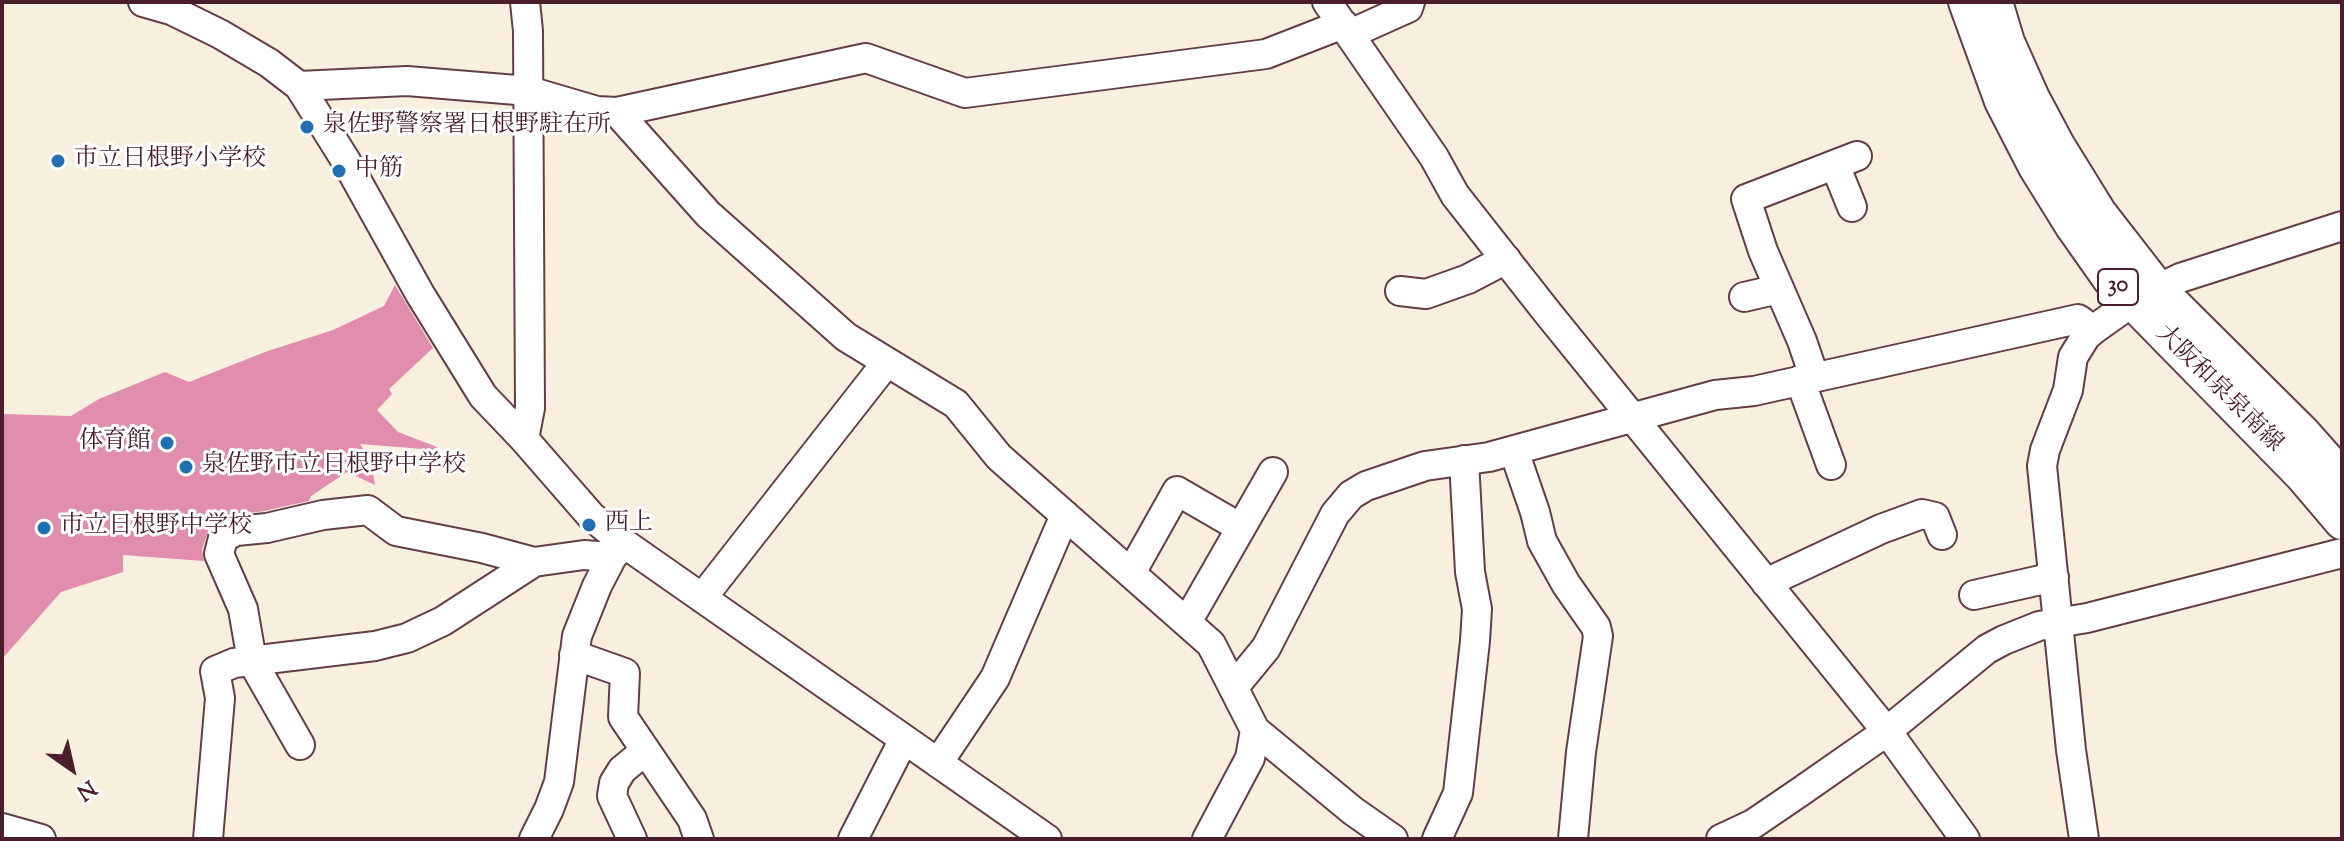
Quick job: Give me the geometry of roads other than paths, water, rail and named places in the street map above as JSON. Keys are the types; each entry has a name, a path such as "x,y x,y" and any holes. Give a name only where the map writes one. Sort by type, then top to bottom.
{"main road":[{"name":"大阪和泉泉南線","path":"1966,2 2002,101 2036,167 2110,279 2144,296 2303,433 2342,477"},
{"name":"大阪和泉泉南線","path":"1995,2 2007,42 2032,98 2144,296 2342,522"}],"street":[{"path":"143,2 170,6 257,56 299,86 483,396 524,439 618,550 702,598 1047,839"},
{"path":"524,439 530,408 529,91 525,2"},
{"path":"299,86 407,81 529,91 597,111 617,112 866,58 965,93 1266,54 1340,20 1408,8 1410,2"},
{"path":"1340,20 1434,157 1455,195 1886,732 1953,836"},
{"path":"617,112 708,214 846,337 956,404 999,457 1211,644 1255,730 1353,811 1393,839"},
{"path":"1831,465 1807,378 1802,341 1746,199 1846,160 1852,207"},
{"path":"2084,839 2071,750 2042,466 2068,390 2073,357 2093,330 2144,296 2180,278 2342,226"},
{"path":"1400,291 1426,294 1468,279 1506,259"},
{"path":"1744,297 1779,289"},
{"path":"1234,687 1266,648 1335,514 1351,495 1399,473 1514,451 1715,395 1754,391 2078,319 2093,330"},
{"path":"702,598 887,362"},
{"path":"1514,451 1542,541 1566,584 1596,627 1598,636 1581,752 1573,839"},
{"path":"1437,839 1458,793 1475,641 1477,609 1470,572 1464,460"},
{"path":"1187,622 1273,472"},
{"path":"1131,573 1177,491 1241,528"},
{"path":"300,745 252,661 243,609 219,554 223,538 236,531 368,510 396,531 534,562 618,550"},
{"path":"1766,583 1881,529 1922,514 1935,517 1942,535"},
{"path":"938,763 995,678 1065,515"},
{"path":"534,839 559,782 577,636 597,586 618,550"},
{"path":"1721,839 1753,824 1886,732 1987,649 2039,626 2087,618 2342,553"},
{"path":"208,839 220,698 215,671 234,663 375,646 407,638 443,621 534,562"},
{"path":"1974,595 2054,577"},
{"path":"574,655 625,673 623,717 692,819 699,839"},
{"path":"1207,839 1250,758 1255,730"},
{"path":"853,839 904,739"},
{"path":"632,839 612,796 614,783 622,770 645,751"},
{"path":"2,828 41,839"}],"place":[{"name":"泉佐野警察署日根野駐在所","path":"307,127"},
{"name":"市立日根野小学校","path":"58,161"},
{"name":"中筋","path":"339,171"},
{"name":"体育館","path":"167,443"},
{"name":"泉佐野市立日根野中学校","path":"186,467"},
{"name":"西上","path":"589,525"},
{"name":"市立日根野中学校","path":"44,528"}]}
